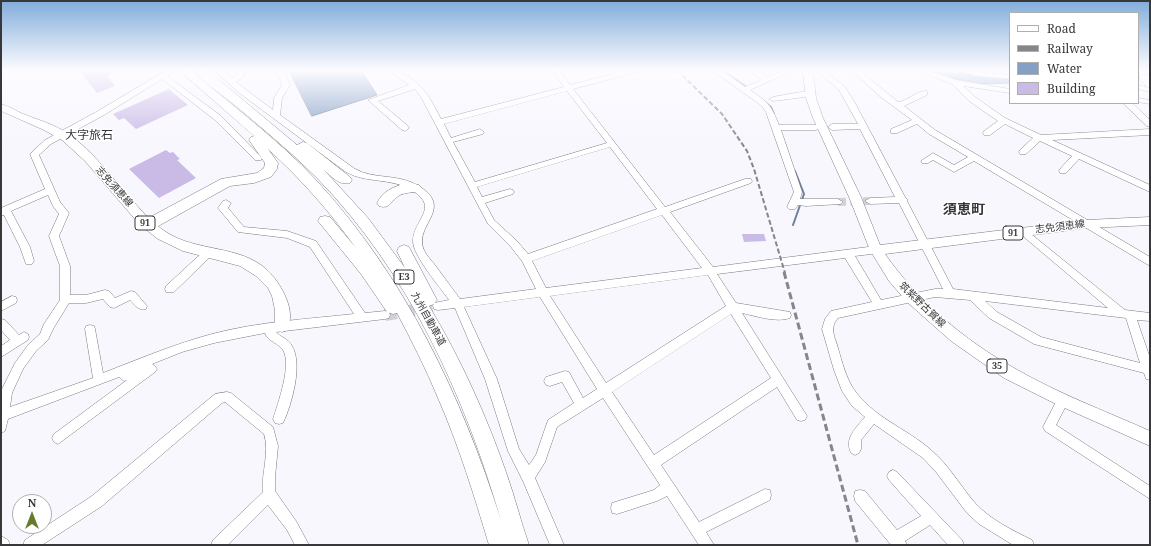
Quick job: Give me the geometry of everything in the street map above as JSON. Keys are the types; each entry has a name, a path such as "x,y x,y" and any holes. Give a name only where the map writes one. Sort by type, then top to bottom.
{"highway":[{"path":"148,225 222,184 237,179 262,176 269,172 272,167 272,163 254,139 209,95"},
{"name":"九州自動車道","path":"220,95 311,182 336,210 369,252 398,299 440,379 469,450 499,545"},
{"name":"九州自動車道","path":"229,95 281,138 322,176 382,245 414,293 441,341 477,420 498,475 519,545"},
{"path":"236,100 283,130 346,180"},
{"path":"148,225 228,184 260,181 269,184"},
{"path":"399,181 400,183 398,187 385,193 382,198 388,197 405,188 414,188"},
{"path":"325,221 366,270 418,348 426,361 469,450"},
{"path":"404,251 452,347 477,420"}],"main road":[{"name":"筑紫野古賀線","path":"810,95 818,118 855,197 876,250 894,277 912,298 956,337 1009,373 1150,439"},
{"name":"志免須恵線","path":"1,107 62,134 89,159 148,225 175,244 251,265 266,277 279,293 282,304 276,327"},
{"name":"志免須恵線","path":"876,250 1087,224 1150,221"}],"street":[{"path":"2,420 6,393 19,366 32,348 44,337 48,327 65,301 65,266 54,236 64,213 56,204 34,154 48,142 130,95"},
{"path":"188,95 218,118 258,158"},
{"path":"249,95 340,164 355,173 364,176 399,181 414,188 426,197 430,206 429,212 418,234 416,242 419,252 458,304 491,379 514,451 528,477 557,545"},
{"path":"276,116 280,95"},
{"path":"385,95 372,100 405,128"},
{"path":"425,95 440,122 491,222 514,244 526,259 543,293 604,390 707,545"},
{"path":"440,122 540,95"},
{"path":"574,95 710,271 800,416"},
{"path":"752,95 767,108 775,128 798,192 794,204 838,202"},
{"path":"773,99 793,95"},
{"path":"847,95 903,200 950,293"},
{"path":"885,95 932,132 1150,262"},
{"path":"896,105 904,104 919,95"},
{"path":"968,95 1004,121 1077,156 1148,187"},
{"path":"1139,100 1150,102"},
{"path":"1128,104 1150,124"},
{"path":"894,131 917,121"},
{"path":"987,133 1004,121"},
{"path":"832,127 864,126"},
{"path":"775,128 816,127"},
{"path":"449,141 480,132"},
{"path":"1023,152 1038,138 1150,132"},
{"path":"472,186 612,144"},
{"path":"925,161 933,156 954,169 974,157"},
{"path":"1064,171 1077,156"},
{"path":"526,259 748,181"},
{"path":"29,261 25,246 3,211 51,190"},
{"path":"480,201 510,192"},
{"path":"870,201 903,200"},
{"path":"226,203 223,208 241,230 274,231 308,241 313,244 362,317"},
{"path":"1023,232 1126,314 1150,372"},
{"path":"438,306 792,262 876,250"},
{"path":"170,289 208,253"},
{"path":"848,254 879,305"},
{"path":"1027,545 994,528 977,514 943,471 927,455 858,404 848,391 827,331 828,320 835,314 935,293 950,293 1150,317"},
{"path":"65,299 86,299 105,294 114,304 131,295 142,306"},
{"path":"973,296 993,315 1038,341 1150,372"},
{"path":"1,307 12,300"},
{"path":"528,477 542,458 552,424 733,307 769,314 786,315"},
{"path":"2,420 180,348 214,338 276,327 385,315"},
{"path":"1,323 21,339 1,352"},
{"path":"276,327 271,335 288,347 291,357 291,370 280,419"},
{"path":"90,329 99,380"},
{"path":"58,438 151,369 120,377 113,374"},
{"path":"550,381 565,376 581,405"},
{"path":"653,464 778,380"},
{"path":"30,545 97,500 219,398 227,397 269,431 273,448 269,479 270,494 291,524 302,545"},
{"path":"1064,400 1049,427 1150,493"},
{"path":"855,449 855,438 873,416"},
{"path":"893,476 957,545"},
{"path":"617,508 657,494 669,487"},
{"path":"218,545 270,494"},
{"path":"697,530 765,495"},
{"path":"860,496 898,542 931,517"}],"water":[{"path":"302,95 376,95 312,116"}],"building":[{"path":"154,95 177,95 188,105 136,129 124,118 119,120 113,114"},
{"path":"166,150 170,153 173,152 180,159 177,160 196,178 159,198 129,169"},
{"path":"742,234 764,234 766,241 744,242"}],"waterway":[{"path":"764,101 771,107 774,114"},
{"path":"793,225 804,194 795,171"}],"tunnel":[{"path":"838,202 870,201"},
{"path":"385,315 438,306"}],"railway":[{"path":"703,95 722,114 747,151 754,169 785,273"},
{"path":"784,272 858,545"}],"district":[{"name":"大字旅石","path":"89,136"},
{"name":"須恵町","path":"964,210"}]}
